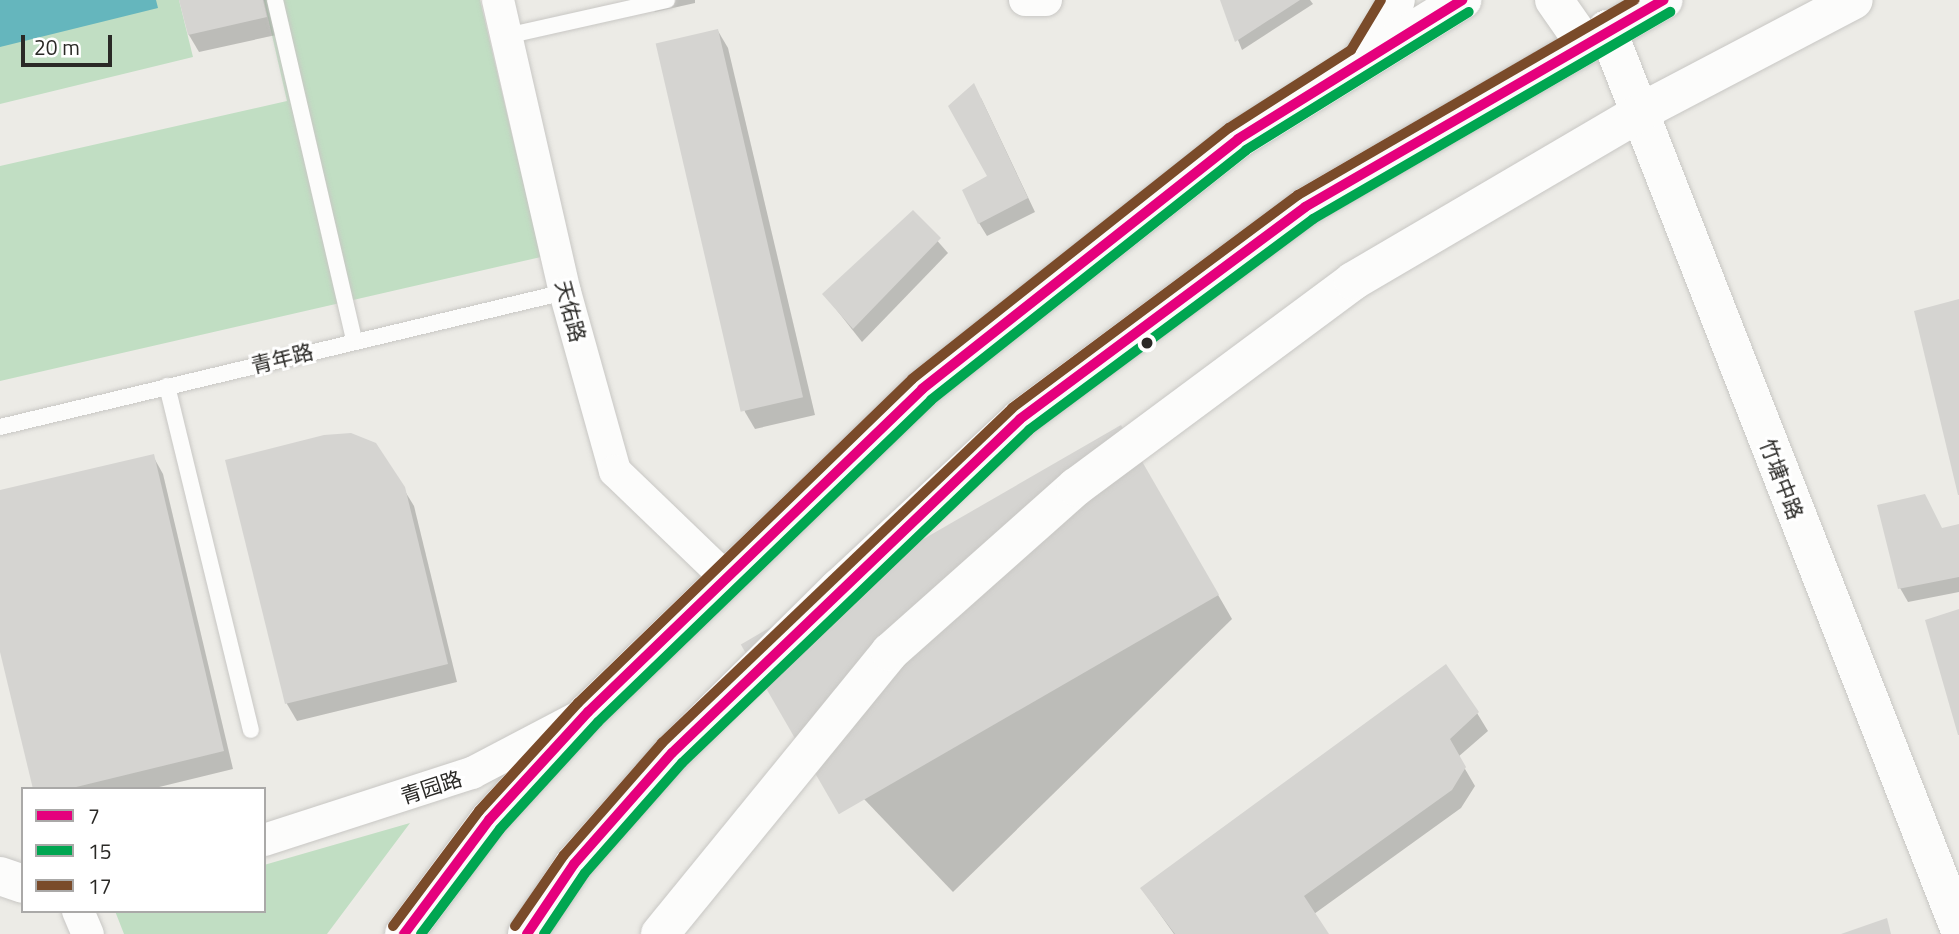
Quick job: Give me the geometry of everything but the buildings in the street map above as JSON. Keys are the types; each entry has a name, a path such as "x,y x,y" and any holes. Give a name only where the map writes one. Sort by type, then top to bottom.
{"main road":[{"path":"1361,61 1390,17 1396,0"},
{"path":"404,934 489,820 588,712 922,389 1238,139 1462,0"},
{"name":"竹塘中路","path":"1554,0 1596,36 1639,114 1959,928"},
{"path":"527,934 574,864 673,753 839,588 1020,419 1305,207 1596,36 1663,0"},
{"path":"660,934 890,652 1076,487 1353,281 1639,114 1854,0"},
{"path":"0,876 21,883"}],"street":[{"name":"天佑路","path":"498,0 565,292 615,471 725,577"},
{"path":"1025,0 1046,0"},
{"name":"青园路","path":"266,839 472,774 588,712"},
{"path":"79,913 88,934"}],"lane":[{"path":"275,0 354,340"},
{"path":"506,36 667,0"},
{"name":"青年路","path":"0,427 354,340 565,292"},
{"path":"167,386 251,730"}],"green space":[{"path":"0,0 179,0 193,57 0,104"},
{"path":"264,0 480,0 541,257 0,381 0,166 287,101"},
{"path":"410,823 327,934 124,934 116,913 266,913 266,864"}],"water":[{"path":"0,0 156,0 158,8 0,47"}],"transit line":[{"name":"17","path":"393,926 479,811 578,703 912,379 1229,128 1351,50 1381,0"},
{"name":"7","path":"404,934 489,820 588,712 922,389 1238,139 1462,0"},
{"name":"17","path":"515,926 564,855 662,743 1012,408 1298,195 1635,0"},
{"name":"7","path":"527,934 574,864 672,753 1020,419 1305,207 1663,0"},
{"name":"15","path":"421,934 500,829 598,722 931,400 1246,150 1469,12"},
{"name":"15","path":"544,934 585,873 682,763 1029,430 1313,219 1670,12"}]}
